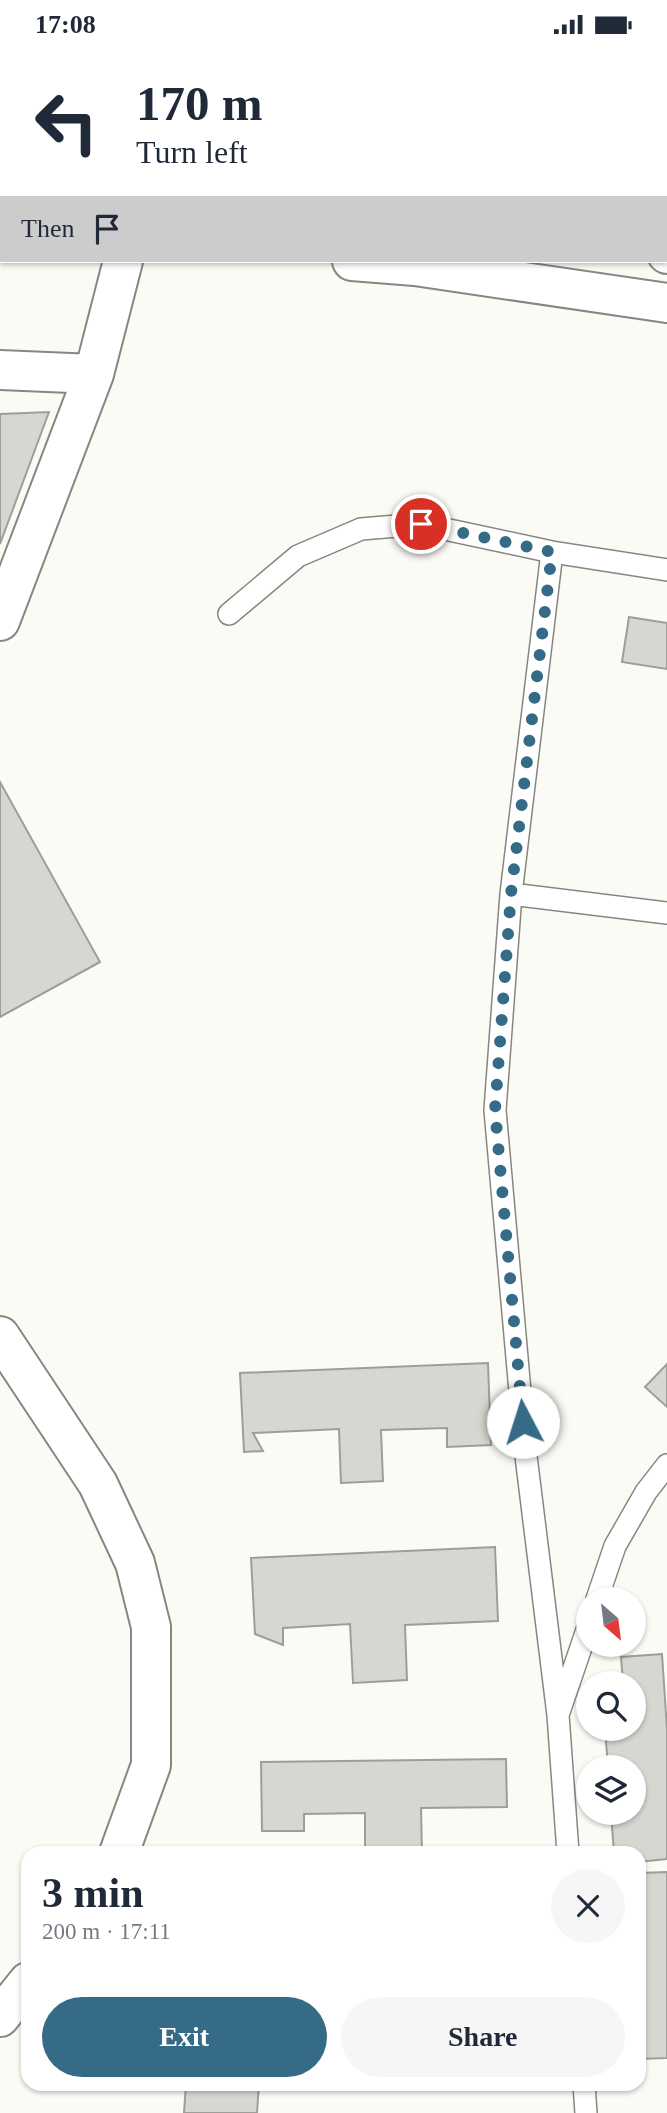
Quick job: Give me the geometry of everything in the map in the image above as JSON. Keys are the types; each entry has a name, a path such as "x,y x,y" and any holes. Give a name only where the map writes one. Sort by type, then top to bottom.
{"main road":[{"path":"0,621 94,374 122,263"},
{"path":"377,263 415,266 667,303"},
{"path":"0,370 94,374"},
{"path":"0,1336 98,1484 135,1563 152,1627 151,1765 122,1846"},
{"path":"0,2017 21,1991"}],"lane":[{"path":"229,614 298,556 361,529 421,524 552,552 667,570"},
{"path":"552,552 511,894 495,1110 525,1448 558,1715 567,1846"},
{"path":"511,894 667,913"},
{"path":"601,1587 615,1546 646,1492 667,1465"},
{"path":"558,1715 578,1657"},
{"path":"584,2091 586,2113"}],"building":[{"path":"49,412 0,544 0,414"},
{"path":"629,617 667,623 667,669 622,662"},
{"path":"0,782 100,962 0,1017"},
{"path":"488,1363 491,1445 447,1447 447,1428 381,1430 383,1481 341,1483 339,1429 253,1433 263,1451 244,1452 240,1373"},
{"path":"667,1364 667,1407 645,1387"},
{"path":"495,1547 498,1621 405,1625 407,1680 353,1683 350,1624 283,1628 283,1645 255,1634 251,1558"},
{"path":"662,1654 667,1729 667,1859 646,1861 646,1846 613,1846 612,1825 646,1825 646,1755 607,1755 606,1741 646,1741 646,1671 622,1671 621,1657"},
{"path":"506,1759 507,1807 421,1808 422,1846 365,1846 365,1813 304,1814 304,1831 262,1831 261,1762"},
{"path":"667,1872 667,2058 646,2059 646,1873"},
{"path":"186,2091 259,2091 257,2113 184,2113"}],"route":[{"path":"421,524 552,552 511,894 495,1110 523,1422"}]}
